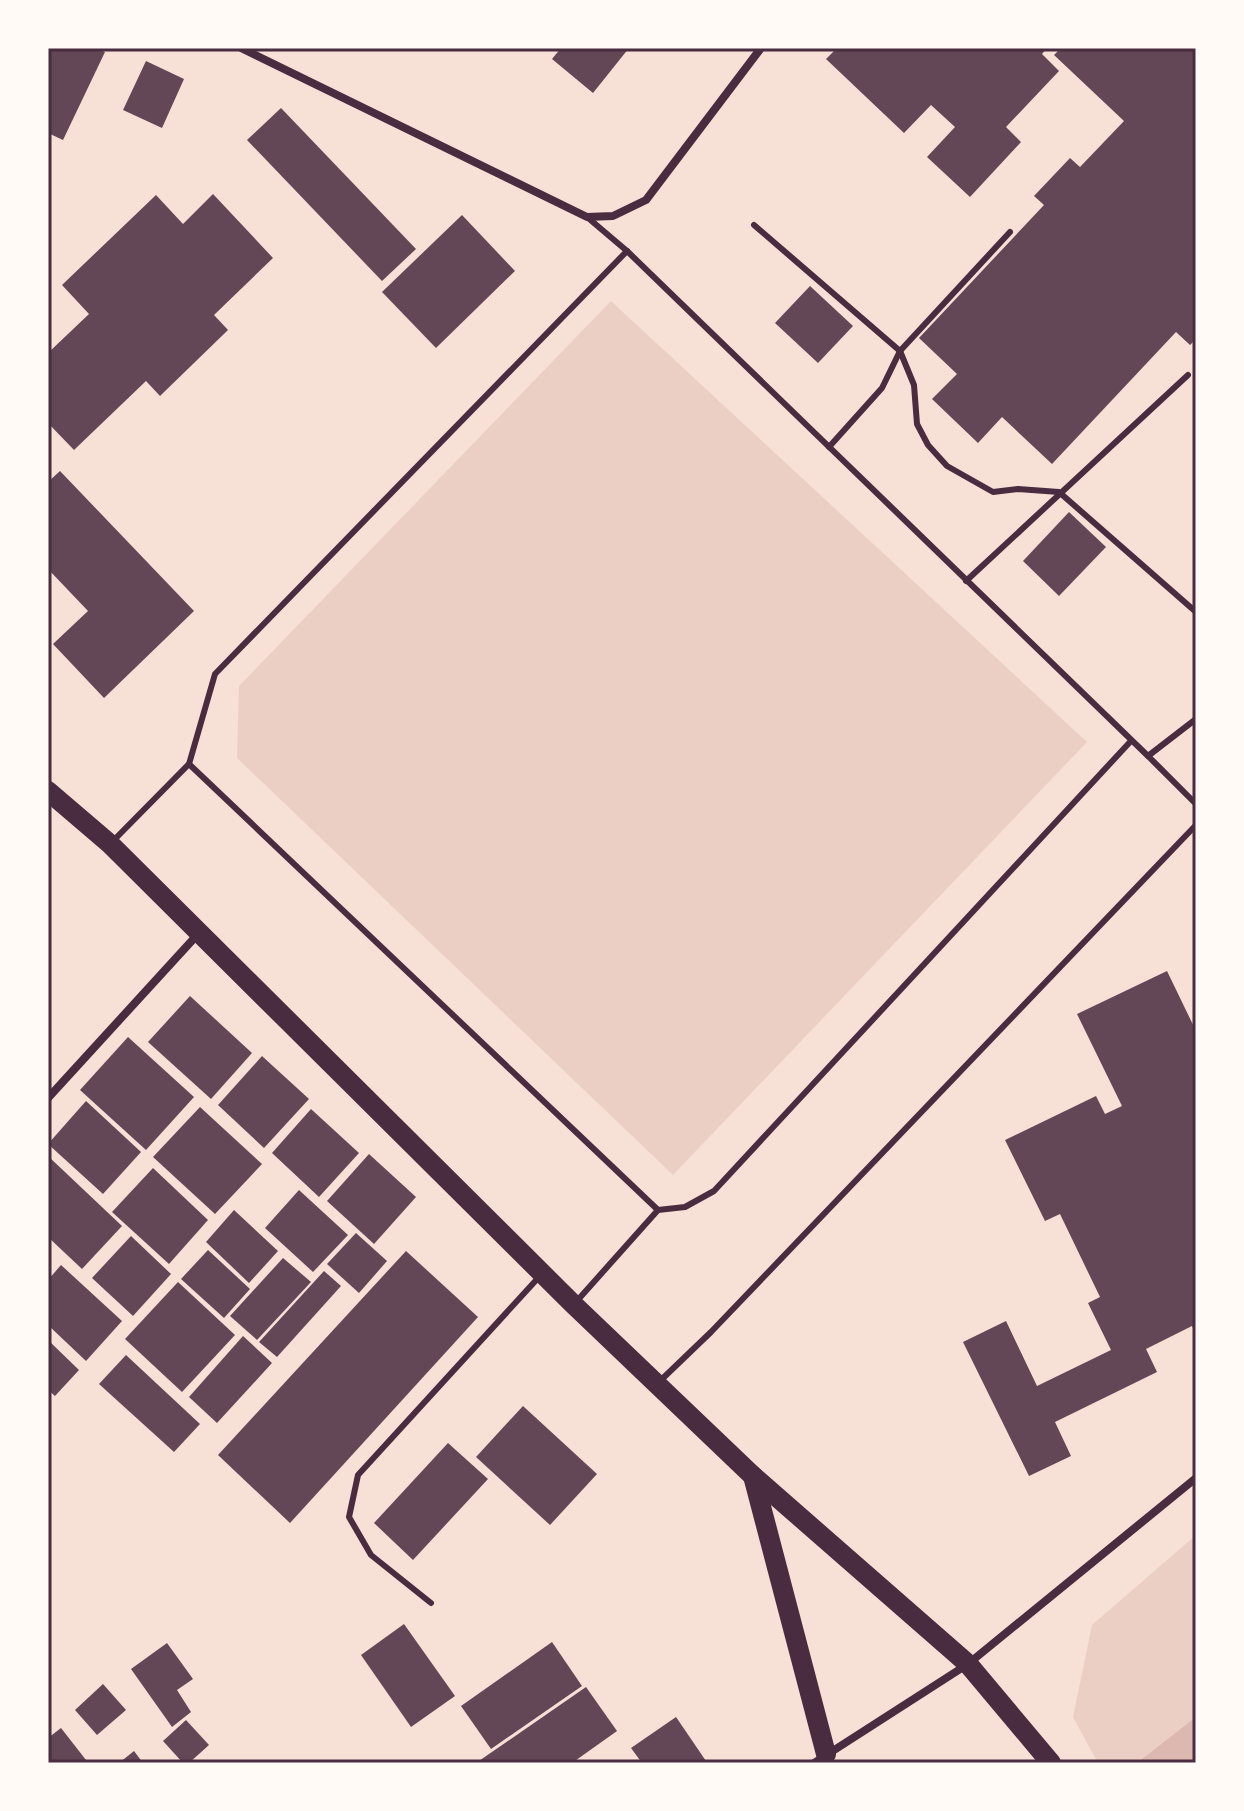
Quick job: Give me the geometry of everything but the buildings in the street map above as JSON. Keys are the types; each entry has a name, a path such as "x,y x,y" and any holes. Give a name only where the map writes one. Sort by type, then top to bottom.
{"main road":[{"path":"48,791 110,844 574,1305 753,1476 968,1664 1051,1763"},
{"path":"753,1476 820,1759"}],"street":[{"path":"241,48 587,217 613,216 646,200 761,48"},
{"path":"48,1098 198,934"},
{"path":"820,1759 968,1664 1196,1478"}],"lane":[{"path":"587,217 627,251 1196,804"},
{"path":"754,225 900,351 914,385 917,424 928,445 947,466 993,492 1018,489 1059,492 1196,612"},
{"path":"829,447 882,388 900,351 1010,232"},
{"path":"110,844 189,764 215,674 627,251"},
{"path":"966,581 1188,375"},
{"path":"1148,756 1196,719"},
{"path":"574,1305 658,1210 685,1207 714,1191 1130,742"},
{"path":"189,764 658,1210"},
{"path":"657,1383 711,1332 1196,825"},
{"path":"431,1603 371,1555 349,1517 358,1475 542,1273"}],"shaded area":[{"path":"611,301 1087,742 673,1175 237,758 239,686"},
{"path":"1196,1535 1196,1763 1098,1763 1073,1717 1092,1625"},
{"path":"1196,1717 1196,1763 1137,1763"}]}
